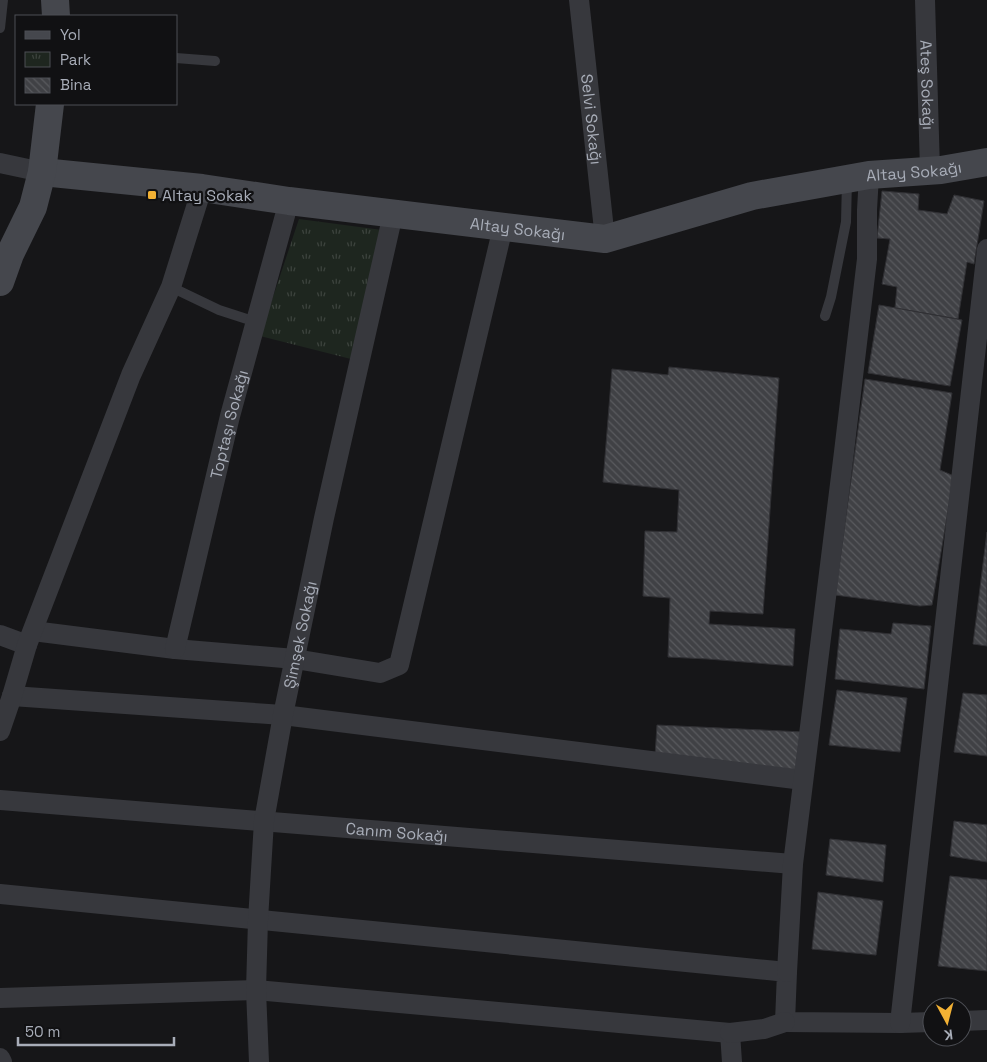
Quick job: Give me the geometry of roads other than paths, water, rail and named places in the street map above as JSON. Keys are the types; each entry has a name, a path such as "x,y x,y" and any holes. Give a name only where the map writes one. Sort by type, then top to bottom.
{"street":[{"path":"55,0 56,15"},
{"name":"Selvi Sokağı","path":"578,0 605,239"},
{"name":"Ateş Sokağı","path":"925,0 930,170"},
{"path":"0,282 5,255 33,207 42,172 50,105"},
{"name":"Altay Sokağı","path":"42,172 202,188 289,201 605,239 752,196 858,177 987,162"},
{"path":"0,163 42,172"},
{"path":"785,1022 793,864 867,259 867,210 858,177"},
{"path":"0,731 30,638 130,375 171,287 202,188"},
{"name":"Toptaşı Sokağı","path":"175,649 230,416 289,201"},
{"name":"Şimşek Sokağı","path":"259,1062 256,990 264,821 283,715 324,518 393,214"},
{"path":"0,635 295,659 380,673 399,665 503,227"},
{"path":"900,1024 987,249"},
{"path":"12,696 283,715 803,780"},
{"name":"Canım Sokağı","path":"0,800 793,864"},
{"path":"0,894 787,972"},
{"path":"0,998 256,990 730,1033 764,1029 785,1022 922,1023"},
{"path":"972,1021 987,1020"},
{"path":"730,1033 732,1062"},
{"path":"0,1058 2,1062"}],"lane":[{"path":"0,28 4,0"},
{"path":"178,58 215,61"},
{"path":"825,316 858,177"},
{"path":"171,287 219,310 256,322"}],"place":[{"name":"Altay Sokak","path":"152,195"}]}
